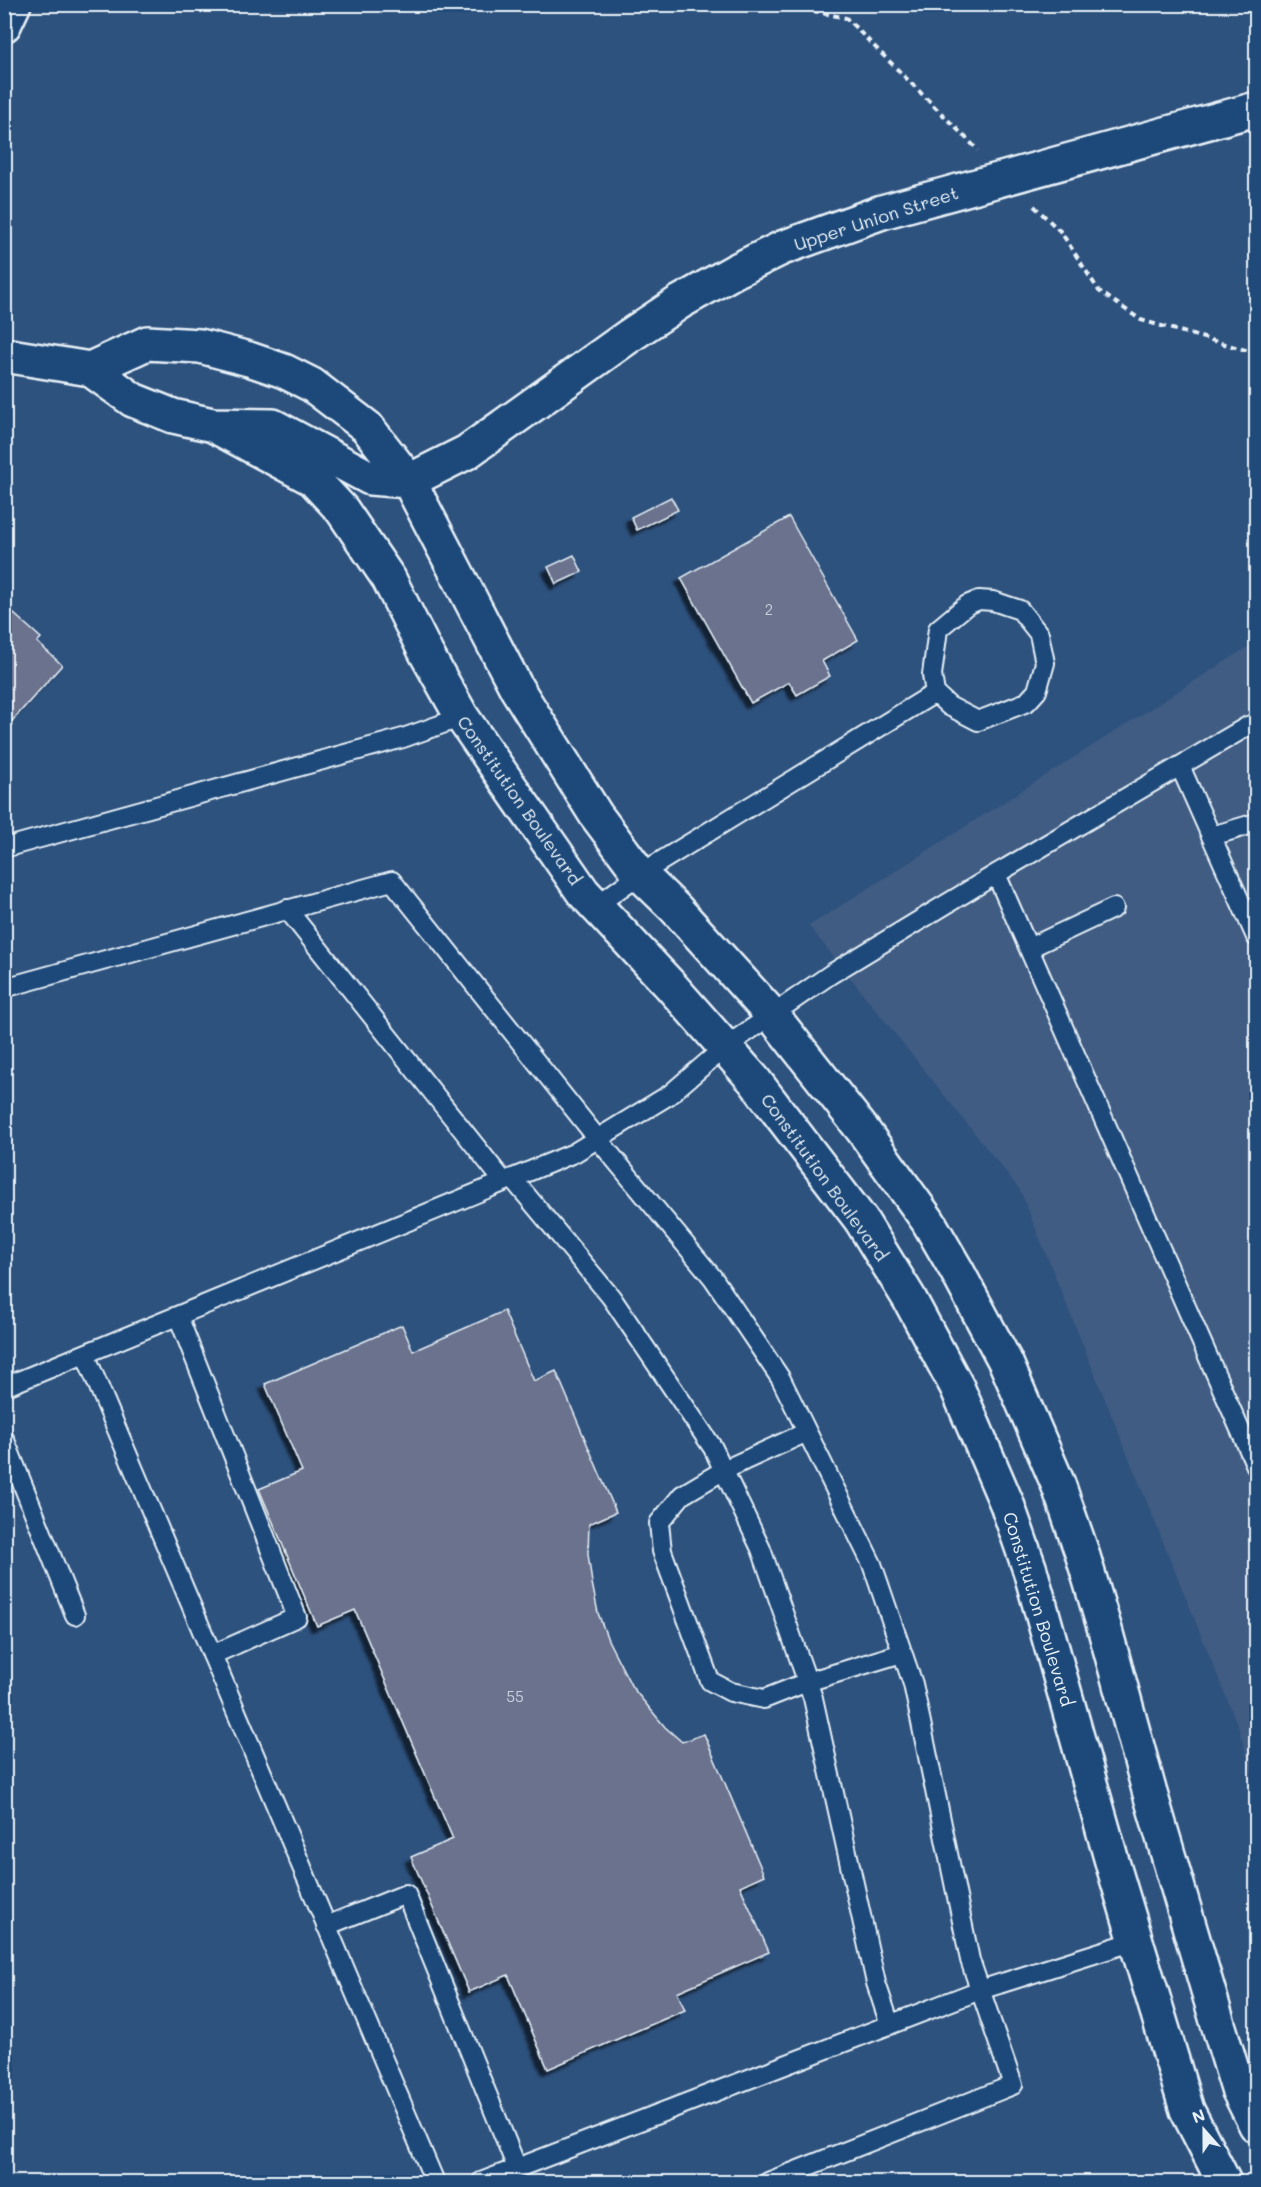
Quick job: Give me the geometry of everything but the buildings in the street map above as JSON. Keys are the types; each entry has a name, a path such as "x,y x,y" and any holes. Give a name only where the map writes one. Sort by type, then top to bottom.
{"street":[{"path":"4,25 14,4"},
{"name":"Upper Union Street","path":"409,481 467,452 629,336 681,302 735,271 782,248 882,212 1257,109"},
{"path":"90,369 147,343 200,346 284,370 312,385 367,427 409,481 533,717 596,815 640,874 676,909 772,1015 906,1188 957,1271 1006,1363 1058,1484 1082,1553 1149,1790 1238,2089 1257,2125"},
{"path":"4,356 90,369 133,400 173,416 213,425 273,426 370,478 409,481"},
{"name":"Constitution Boulevard","path":"213,425 314,479 342,510 389,579 426,653 462,717 583,892 725,1047 805,1145 861,1220 909,1298 957,1387 1007,1504 1030,1570 1187,2110 1224,2182"}],"lane":[{"path":"979,600 993,601 1020,610 1039,634 1045,663 1037,692 1027,702 978,721 949,706 934,693 932,675 938,629 967,605 979,600"},
{"path":"597,905 640,874 934,693"},
{"path":"4,848 403,738 462,717"},
{"path":"4,1388 574,1153 669,1095 725,1047 831,974 996,874 1257,723"},
{"path":"1180,766 1257,936"},
{"path":"1212,836 1257,824"},
{"path":"996,874 1257,1466"},
{"path":"4,988 392,881 597,1138 713,1278 781,1379 873,1564 913,1684 970,1960 1013,2085 768,2182"},
{"path":"1029,948 1114,908"},
{"path":"287,909 508,1180 611,1297 713,1448 761,1549 813,1698 876,1983 890,2025"},
{"path":"178,1316 297,1617 212,1655"},
{"path":"85,1354 435,2182"},
{"path":"807,1432 723,1470 682,1495 658,1523 662,1551 710,1681 731,1692 764,1699 807,1682 902,1653"},
{"path":"4,1438 75,1615"},
{"path":"326,1926 406,1894 518,2168"},
{"path":"481,2182 980,1990 1136,1941"}],"path":[{"path":"782,4 846,18 1060,232 1099,291 1142,320 1257,353"}],"shaded area":[{"path":"1248,647 1256,650 1256,1787 1238,1726 1020,1190 809,926"}]}
